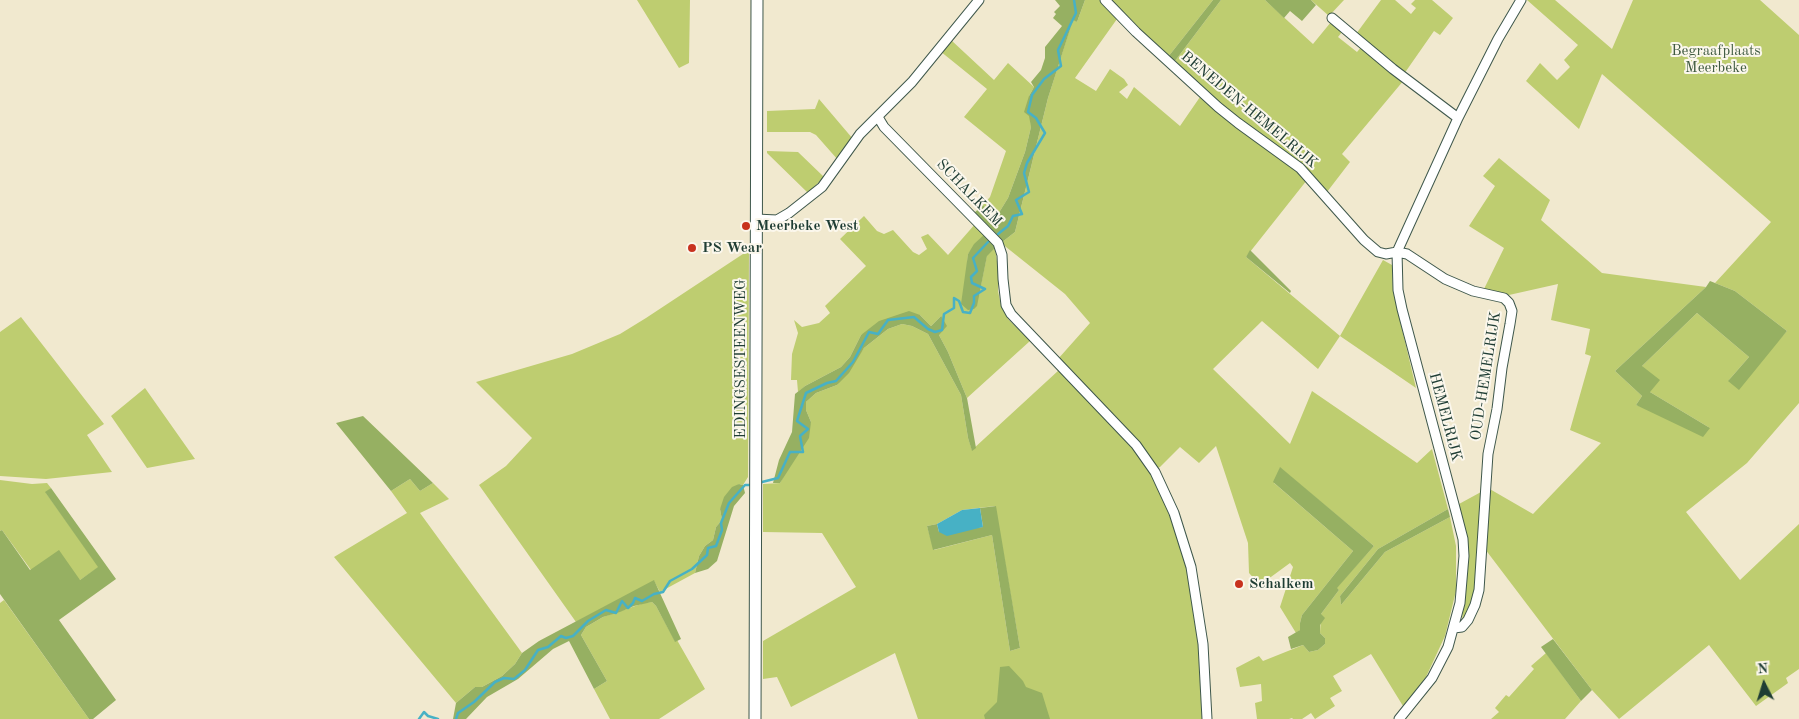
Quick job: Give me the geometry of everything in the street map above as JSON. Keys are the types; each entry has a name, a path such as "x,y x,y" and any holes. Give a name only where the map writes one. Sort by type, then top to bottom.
{"main road":[{"name":"EDINGSESTEENWEG","path":"755,719 757,0"}],"street":[{"path":"756,219 777,220 822,187 860,134 912,82 979,0"},
{"name":"BENEDEN-HEMELRIJK","path":"1105,0 1136,32 1218,107 1300,168 1364,240 1378,252 1386,254 1397,252"},
{"name":"HEMELRIJK","path":"1399,719 1432,678 1441,662 1454,628 1460,603 1463,572 1462,539 1398,290 1397,252 1458,118 1521,0"},
{"path":"1332,18 1393,69 1458,118"},
{"name":"SCHALKEM","path":"878,117 884,127 998,243 1002,255 1006,305 1011,314 1136,445 1155,472 1174,513 1191,567 1203,644 1207,719"},
{"name":"OUD-HEMELRIJK","path":"1397,252 1407,254 1436,274 1455,284 1504,298 1510,303 1511,307 1497,409 1488,454 1479,590 1468,620 1462,627 1454,628"}],"green space":[{"path":"637,0 690,0 689,63 679,68"},
{"path":"1055,0 1085,0 1077,22 1073,20 1048,98 1015,232 1001,243 974,213 983,205 995,219 1008,198 1025,152 1031,127 1029,116 1024,112 1034,87 1031,82 1041,70 1045,58 1045,47 1062,26 1053,18 1056,14 1054,12 1060,6"},
{"path":"1085,0 1100,0 1117,19 1075,78 1096,91 1110,69 1124,79 1128,85 1119,92 1127,99 1134,87 1180,126 1200,97 1238,128 1294,168 1307,180 1246,257 1340,336 1318,369 1262,321 1213,369 1290,444 1312,391 1417,463 1432,449 1448,509 1378,549 1340,596 1341,605 1385,552 1450,517 1456,546 1456,591 1445,636 1426,677 1403,706 1371,654 1333,676 1342,691 1330,698 1335,706 1315,719 1311,713 1302,719 1257,719 1255,703 1262,701 1261,684 1240,687 1236,668 1259,656 1263,661 1303,645 1309,652 1318,650 1325,644 1325,638 1320,633 1321,614 1339,590 1336,588 1374,546 1280,468 1274,483 1353,551 1302,615 1300,630 1296,633 1280,607 1293,567 1290,563 1260,585 1249,573 1248,543 1216,446 1199,463 1180,447 1160,467 1155,469 1058,359 1090,323 1065,294 1001,243 1015,232 1048,98 1073,19 1077,22"},
{"path":"1112,0 1213,0 1168,57 1141,32"},
{"path":"1213,0 1221,0 1175,61 1168,57"},
{"path":"1221,0 1265,0 1313,44 1331,22 1342,32 1338,37 1357,52 1362,46 1404,80 1342,154 1350,162 1327,192 1220,104 1175,61"},
{"path":"1265,0 1311,0 1316,5 1302,21 1290,11 1284,18"},
{"path":"1311,0 1344,0 1329,16"},
{"path":"1381,0 1395,0 1411,14 1416,8 1411,4 1415,0 1432,0 1453,18 1440,35 1434,31 1404,74 1356,34"},
{"name":"Begraafplaats Meerbeke","path":"1527,0 1555,0 1612,49 1633,0 1760,0 1799,35 1799,403 1747,463 1686,512 1740,580 1799,524 1799,669 1786,678 1788,683 1756,706 1709,645 1619,719 1592,690 1485,549 1488,488 1533,514 1601,443 1570,430 1591,356 1585,354 1590,329 1551,320 1558,284 1509,295 1484,289 1504,248 1469,226 1495,186 1483,176 1499,158 1550,200 1541,220 1602,273 1706,287 1615,371 1642,396 1636,405 1710,428 1650,392 1642,366 1697,313 1749,357 1728,381 1777,342 1787,331 1735,291 1715,283 1771,222 1602,74 1579,129 1526,81 1540,63 1557,80 1570,67 1564,60 1578,45"},
{"path":"951,40 994,80 1008,63 1034,87 1029,96 1031,127 1025,152 1008,198 995,219 983,205 990,197 1006,151 964,117 987,89 940,51"},
{"path":"819,99 853,139 838,160 816,135 810,132 767,132 767,111 815,109"},
{"path":"767,151 798,152 824,177 808,193"},
{"path":"864,216 877,231 884,234 893,230 913,252 919,255 927,249 921,237 928,234 948,255 976,223 986,233 968,254 967,265 979,295 987,255 995,248 1001,306 1008,319 1030,341 967,398 939,335 941,316 931,326 920,315 861,335 850,357 841,367 805,386 798,392 797,380 791,380 792,354 798,333 794,320 802,327 819,323 830,313 825,306 866,266 840,239"},
{"path":"986,233 995,248 987,256 977,306 974,309 968,310 961,304 968,254 974,244"},
{"path":"749,250 748,477 743,485 739,484 720,509 722,520 716,527 713,540 705,546 699,556 695,573 660,592 654,581 576,622 479,485 506,466 532,438 476,382 572,354 620,334"},
{"path":"1250,250 1291,291 1290,293 1246,257"},
{"path":"1383,260 1392,265 1393,291 1416,388 1340,336"},
{"path":"1710,281 1735,291 1787,331 1739,390 1728,381 1749,357 1697,313 1642,366 1660,380 1650,392 1710,428 1703,437 1636,405 1642,396 1615,371 1706,287"},
{"path":"909,311 920,315 931,326 941,316 947,326 939,335 967,398 976,448 972,451 961,395 928,334 912,326 902,324 888,329 864,348 849,373 837,385 816,393 806,402 806,410 811,422 809,438 780,483 773,483 779,460 792,432 795,394 805,386 841,367 850,357 861,335 879,321"},
{"path":"21,317 104,424 87,435 112,472 46,479 0,476 0,332"},
{"path":"902,324 912,326 928,334 961,395 968,438 972,450 1059,370 1135,448 1152,476 1165,503 1185,559 1198,644 1202,719 918,719 895,653 791,707 777,677 763,679 763,641 856,587 822,533 763,532 763,484 780,483 811,422 806,410 806,402 816,393 837,385 864,348 888,329","holes":["995,506 1020,648 1010,651 992,535 934,550 927,526 937,524 962,510"]},
{"path":"145,388 195,459 147,468 111,416"},
{"path":"363,416 433,483 420,491 410,479 391,491 336,423"},
{"path":"1280,467 1374,546 1337,588 1339,590 1321,614 1325,618 1320,625 1320,633 1325,638 1325,644 1318,650 1309,652 1303,645 1291,649 1288,637 1300,630 1302,615 1353,551 1273,482"},
{"path":"410,479 420,491 433,483 449,499 420,513 522,653 515,664 502,676 482,687 475,687 456,703 334,557 407,513 391,491"},
{"path":"0,480 32,484 47,483 51,488 46,493 99,567 80,580 31,570 2,530 0,531"},
{"path":"739,484 743,485 745,493 734,506 717,561 708,569 695,573 699,556 705,546 713,540 716,527 722,520 720,509 724,497 732,487"},
{"path":"51,488 116,579 59,620 116,700 93,719 89,719 0,594 0,531 2,530 30,570 59,550 80,580 98,567 45,492"},
{"path":"1481,492 1474,596 1467,617 1462,621 1468,556 1459,504"},
{"path":"996,506 1020,648 1010,651 992,535 933,550 927,526 937,524 939,532 983,527 980,508"},
{"path":"1448,509 1450,517 1385,552 1341,605 1340,596 1378,549"},
{"path":"654,580 681,639 675,642 652,602 634,606 603,617 586,627 581,635 607,681 594,689 569,641 553,649 518,679 487,697 466,719 453,719 456,703 475,687 482,687 502,676 515,664 522,653 539,641"},
{"path":"4,600 89,719 0,719 0,603"},
{"path":"652,602 675,641 677,640 705,689 659,719 610,719 594,689 607,681 581,635 586,627 603,617"},
{"path":"1553,639 1592,690 1581,701 1541,647"},
{"path":"1546,653 1581,701 1565,719 1491,719 1499,712 1495,708 1506,695 1509,697 1534,669 1531,666"},
{"path":"1009,666 1026,687 1042,693 1050,719 985,719 984,715 997,702 1000,667"}],"water":[{"path":"980,508 983,527 947,536 939,532 937,524 962,510"}],"waterway":[{"path":"998,234 1008,226 1013,216 1022,214 1016,200 1029,192 1024,173 1027,163 1045,133 1036,118 1028,112 1032,95 1044,79 1061,66 1058,50 1076,13 1074,0"},
{"path":"762,482 778,478 790,452 803,452 800,436 808,429 797,421 806,393 836,381 853,362 869,332 878,334 888,320 914,317 928,329 935,332 942,330 944,314 954,308 954,298 959,301 963,312 970,313 974,303 974,296 985,289 972,283 971,277 977,271 973,258 988,242"},
{"path":"456,719 458,713 474,702 495,682 504,678 514,679 525,670 538,650 548,647 561,636 566,638 573,636 588,621 606,610 616,613 622,601 628,608 635,598 642,601 654,594 663,592 670,581 692,569 707,555 708,548 716,546 722,530 721,523 729,503 745,485 749,485"},
{"path":"419,719 424,712 428,716 438,719"}],"place":[{"name":"Meerbeke West","path":"746,226"},
{"name":"PS Wear","path":"692,248"},
{"name":"Schalkem","path":"1239,584"}]}
